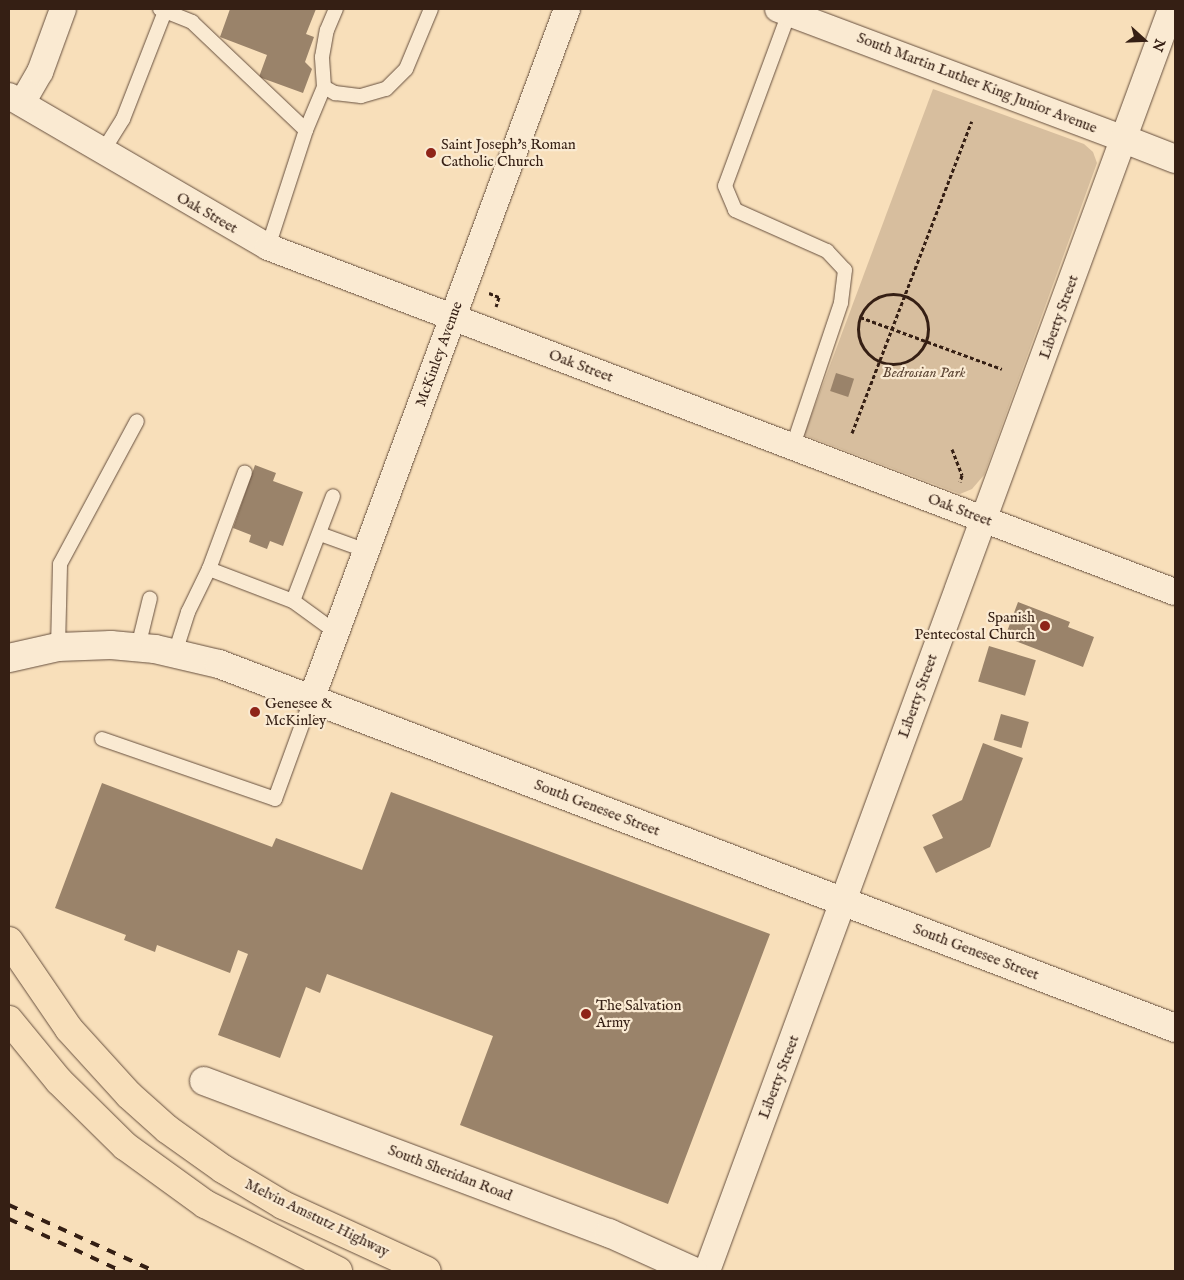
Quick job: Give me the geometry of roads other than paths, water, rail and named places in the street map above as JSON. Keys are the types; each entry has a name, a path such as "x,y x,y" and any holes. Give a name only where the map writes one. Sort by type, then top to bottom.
{"highway":[{"name":"Melvin Amstutz Highway","path":"9,941 69,1029 129,1095 167,1129 223,1169 283,1205 427,1271"},
{"path":"9,1020 59,1081 125,1146 205,1204 338,1271"}],"main road":[{"name":"South Martin Luther King Junior Avenue","path":"1124,139 1175,159"},
{"name":"South Genesee Street","path":"9,658 58,647 138,647 175,653 219,664 1175,1028"},
{"name":"South Sheridan Road","path":"204,1081 608,1234 693,1271"}],"street":[{"path":"16,100 40,72 63,9"},
{"name":"McKinley Avenue","path":"312,700 566,9"},
{"name":"Liberty Street","path":"707,1271 1171,9"},
{"name":"South Martin Luther King Junior Avenue","path":"784,11 1124,139"},
{"name":"Oak Street","path":"16,100 268,247 1175,592"}],"lane":[{"path":"268,247 306,130 324,87 322,57 327,30 336,9"},
{"path":"324,87 335,93 361,96 386,89 406,69 431,9"},
{"path":"103,151 122,119 163,10 194,15 306,130"},
{"path":"784,11 725,186 735,210 827,251 845,270 841,303 793,446"},
{"path":"58,647 60,564 137,421"},
{"path":"175,653 188,612 209,569 245,472"},
{"path":"293,601 333,496"},
{"path":"320,534 367,551"},
{"path":"209,569 293,601 337,633"},
{"path":"138,647 150,598"},
{"path":"102,738 275,798 312,700"}],"railway":[{"path":"9,1205 154,1271"},
{"path":"9,1219 121,1271"}],"place":[{"name":"Saint Joseph's Roman Catholic Church","path":"431,153"},
{"name":"Spanish Pentecostal Church","path":"1045,626"},
{"name":"Genesee & McKinley","path":"255,712"},
{"name":"The Salvation Army","path":"586,1014"}],"park label":[{"name":"Bedrosian Park","path":"924,373"}]}
